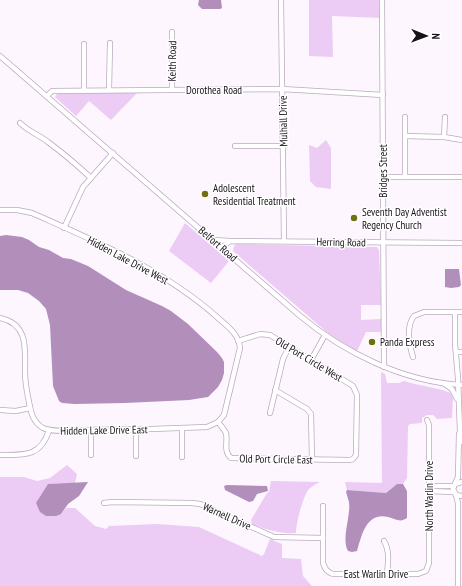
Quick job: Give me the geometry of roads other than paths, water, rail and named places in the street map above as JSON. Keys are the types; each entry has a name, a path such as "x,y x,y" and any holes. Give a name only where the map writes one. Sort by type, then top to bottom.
{"street":[{"name":"Mulhall Drive","path":"281,0 284,242"},
{"name":"Bridges Street","path":"382,0 384,366"},
{"name":"Keith Road","path":"172,32 172,90"},
{"path":"109,90 110,43"},
{"path":"84,44 84,90"},
{"name":"Belfort Road","path":"0,56 221,248 311,325 325,335 345,348 401,373 442,382 460,384"},
{"name":"Dorothea Road","path":"47,96 52,91 84,90 282,90 383,95"},
{"path":"405,117 405,177"},
{"path":"444,117 444,137"},
{"path":"20,123 25,128 42,137 91,178"},
{"path":"405,136 444,137 462,140"},
{"path":"235,146 283,146"},
{"path":"64,228 80,193 113,153"},
{"path":"383,177 462,178"},
{"name":"Hidden Lake Drive West","path":"0,210 17,210 32,213 118,252 181,288 233,332 238,340"},
{"name":"Herring Road","path":"213,240 462,243"},
{"path":"221,248 230,241"},
{"path":"413,357 410,348 410,325 413,315 424,312 462,312"},
{"path":"455,312 456,352 460,384 458,401 462,442"},
{"name":"Hidden Lake Drive East","path":"0,318 12,324 23,337 25,347 26,380 30,408 36,422 42,427 49,430 136,430 207,427 218,422"},
{"name":"Old Port Circle West","path":"238,340 264,334 270,335 350,383 355,388 356,395 357,452"},
{"path":"311,360 325,335"},
{"path":"218,422 225,412 239,352 238,340"},
{"path":"270,413 283,359 289,347"},
{"path":"456,352 462,352"},
{"path":"442,382 452,389 458,401"},
{"path":"275,390 307,409 312,414 312,460"},
{"path":"458,401 462,393"},
{"path":"0,410 30,408"},
{"name":"North Warlin Drive","path":"426,570 429,563 429,425 427,420"},
{"name":"Old Port Circle East","path":"218,422 226,433 226,451 231,458 350,460 355,457 357,452"},
{"path":"182,428 182,457"},
{"path":"0,455 26,455 33,452 43,444 49,430"},
{"path":"90,455 91,430"},
{"path":"136,430 136,456"},
{"path":"458,586 458,510 455,485 458,477 458,437 460,432"},
{"path":"429,489 442,489 462,482"},
{"path":"442,489 462,496"},
{"name":"Warnell Drive","path":"104,503 192,503 206,506 274,537 323,538"},
{"path":"323,538 324,506"},
{"name":"East Warlin Drive","path":"323,538 323,564 326,570 333,574 418,574 426,570"},
{"path":"384,541 388,551 387,574"}],"place":[{"name":"Adolescent Residential Treatment","path":"205,194"},
{"name":"Seventh Day Adventist Regency Church","path":"354,218"},
{"name":"Panda Express","path":"372,342"}]}
